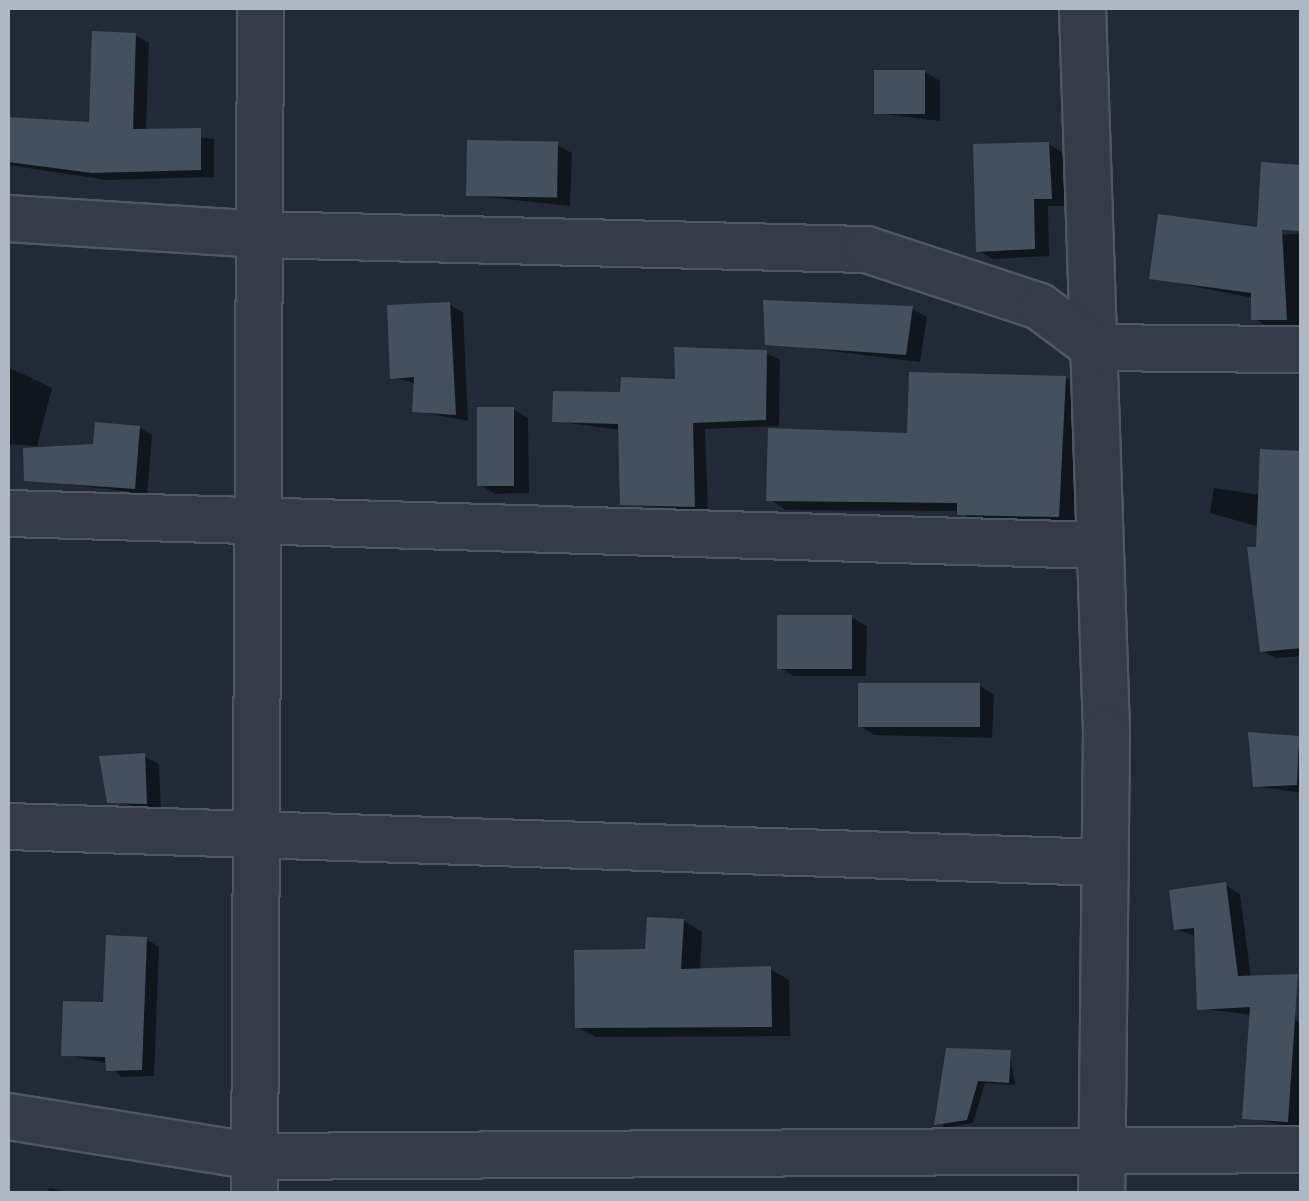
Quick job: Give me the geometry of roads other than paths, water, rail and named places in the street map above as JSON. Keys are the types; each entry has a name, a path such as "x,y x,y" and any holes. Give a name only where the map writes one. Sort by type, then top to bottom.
{"street":[{"path":"255,1175 262,836 260,8"},
{"path":"1082,8 1094,348 1102,862 1102,1172"},
{"path":"8,218 259,234 866,248 1039,306 1094,348 1302,349"},
{"path":"8,514 262,515 1096,545"},
{"path":"8,826 1102,862"},
{"path":"8,1116 255,1175 1102,1172 1302,1149"}]}
